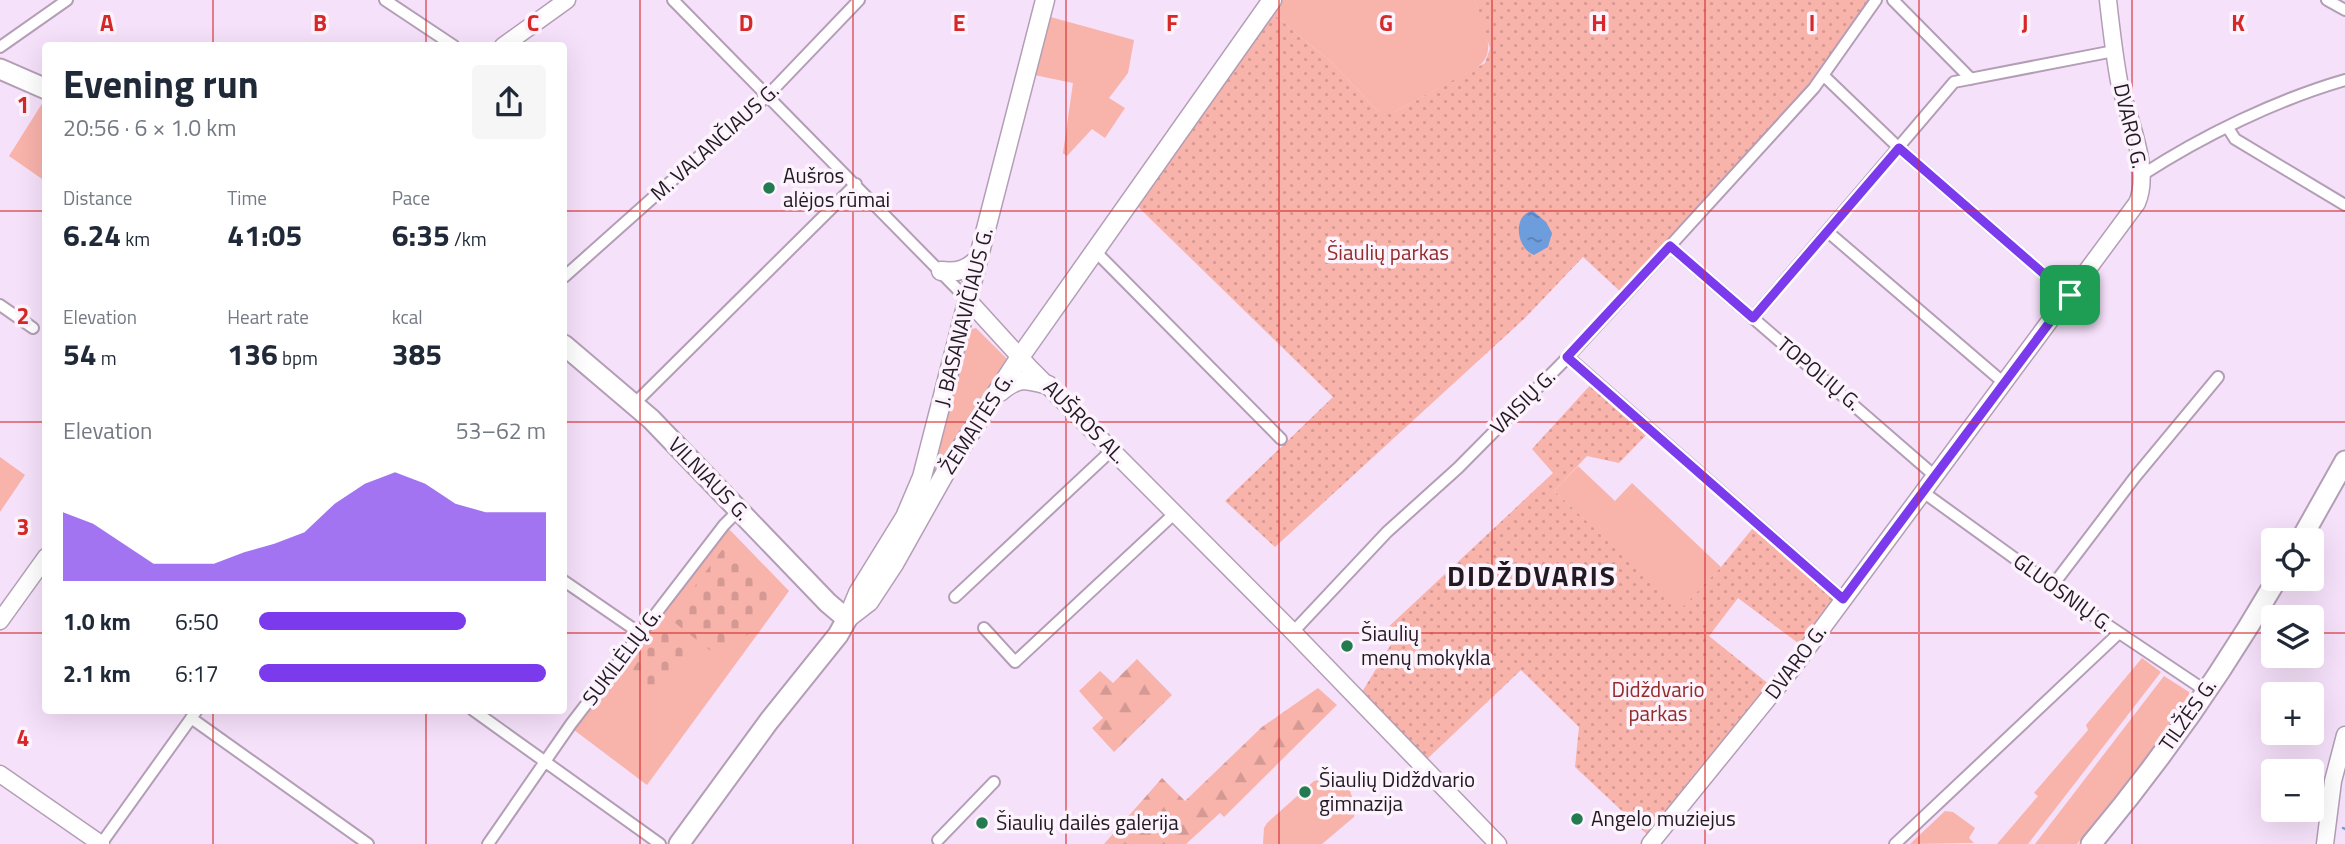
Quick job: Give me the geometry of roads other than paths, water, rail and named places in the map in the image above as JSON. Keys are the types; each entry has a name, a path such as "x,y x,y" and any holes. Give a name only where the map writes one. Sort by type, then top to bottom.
{"highway":[{"path":"0,69 42,87"},
{"name":"VILNIAUS G.","path":"567,348 634,404 847,620"},
{"path":"2307,528 2345,461"},
{"name":"TILŽĖS G.","path":"2091,844 2150,771 2206,691 2269,591"},
{"name":"ŽEMAITĖS G.","path":"679,844 847,620"}],"main road":[{"path":"509,42 567,0"},
{"name":"J. BASANAVIČIAUS G.","path":"847,620 858,593 905,517 922,477 1045,0"},
{"name":"ŽEMAITĖS G.","path":"847,620 869,603 949,466 1020,358 1272,0"},
{"name":"DVARO G.","path":"1650,844 1747,726 2137,203 2141,194 2142,175 2114,51 2108,0"},
{"path":"941,271 959,271 970,267 979,258"},
{"name":"AUŠROS AL.","path":"968,300 1020,358 1293,632 1498,844"},
{"path":"995,396 1010,383 1024,378 1048,385"},
{"path":"0,621 42,563"},
{"path":"2325,844 2328,813 2341,764 2345,736"},
{"path":"0,774 95,842"}],"street":[{"path":"0,47 68,0"},
{"path":"385,0 448,42"},
{"name":"AUŠROS AL.","path":"673,0 968,300"},
{"name":"M. VALANČIAUS G.","path":"567,274 768,95 859,0"},
{"name":"VAISIŲ G.","path":"1293,632 1387,532 1458,467 1567,357 1670,246 1797,108 1875,0"},
{"path":"1893,0 1971,79"},
{"path":"2327,0 2344,10"},
{"path":"1753,318 1954,82 2114,51"},
{"path":"1823,75 1899,148 2070,295"},
{"path":"2142,175 2172,155 2228,128 2345,80"},
{"path":"2228,128 2235,139 2345,205"},
{"path":"634,404 856,184"},
{"path":"1828,232 2004,383"},
{"name":"TOPOLIŲ G.","path":"1670,246 1935,476"},
{"path":"1095,251 1280,439"},
{"path":"0,304 33,328"},
{"path":"1567,357 1843,599"},
{"path":"2053,585 2135,477 2218,377"},
{"path":"955,597 1112,450"},
{"name":"GLUOSNIŲ G.","path":"1923,492 2123,636 2206,691"},
{"name":"SUKILĖLIŲ G.","path":"488,844 544,761 738,510"},
{"path":"984,628 1015,662 1175,513"},
{"path":"567,584 640,634"},
{"path":"1895,844 2123,636"},
{"path":"95,842 194,714 368,844"},
{"path":"479,714 660,844"},
{"path":"937,840 994,782"}],"water":[{"path":"1533,211 1546,222 1552,233 1548,247 1534,255 1523,246 1519,232 1522,218"}],"place":[{"name":"Aušros alėjos rūmai","path":"769,188"},
{"name":"Šiaulių menų mokykla","path":"1347,646"},
{"name":"Šiaulių Didždvario gimnazija","path":"1305,792"},
{"name":"Angelo muziejus","path":"1577,819"},
{"name":"Šiaulių dailės galerija","path":"982,823"}],"district":[{"name":"DIDŽDVARIS","path":"1532,576"}],"park label":[{"name":"Šiaulių parkas","path":"1388,253"},
{"name":"Didždvario parkas","path":"1658,702"}]}
